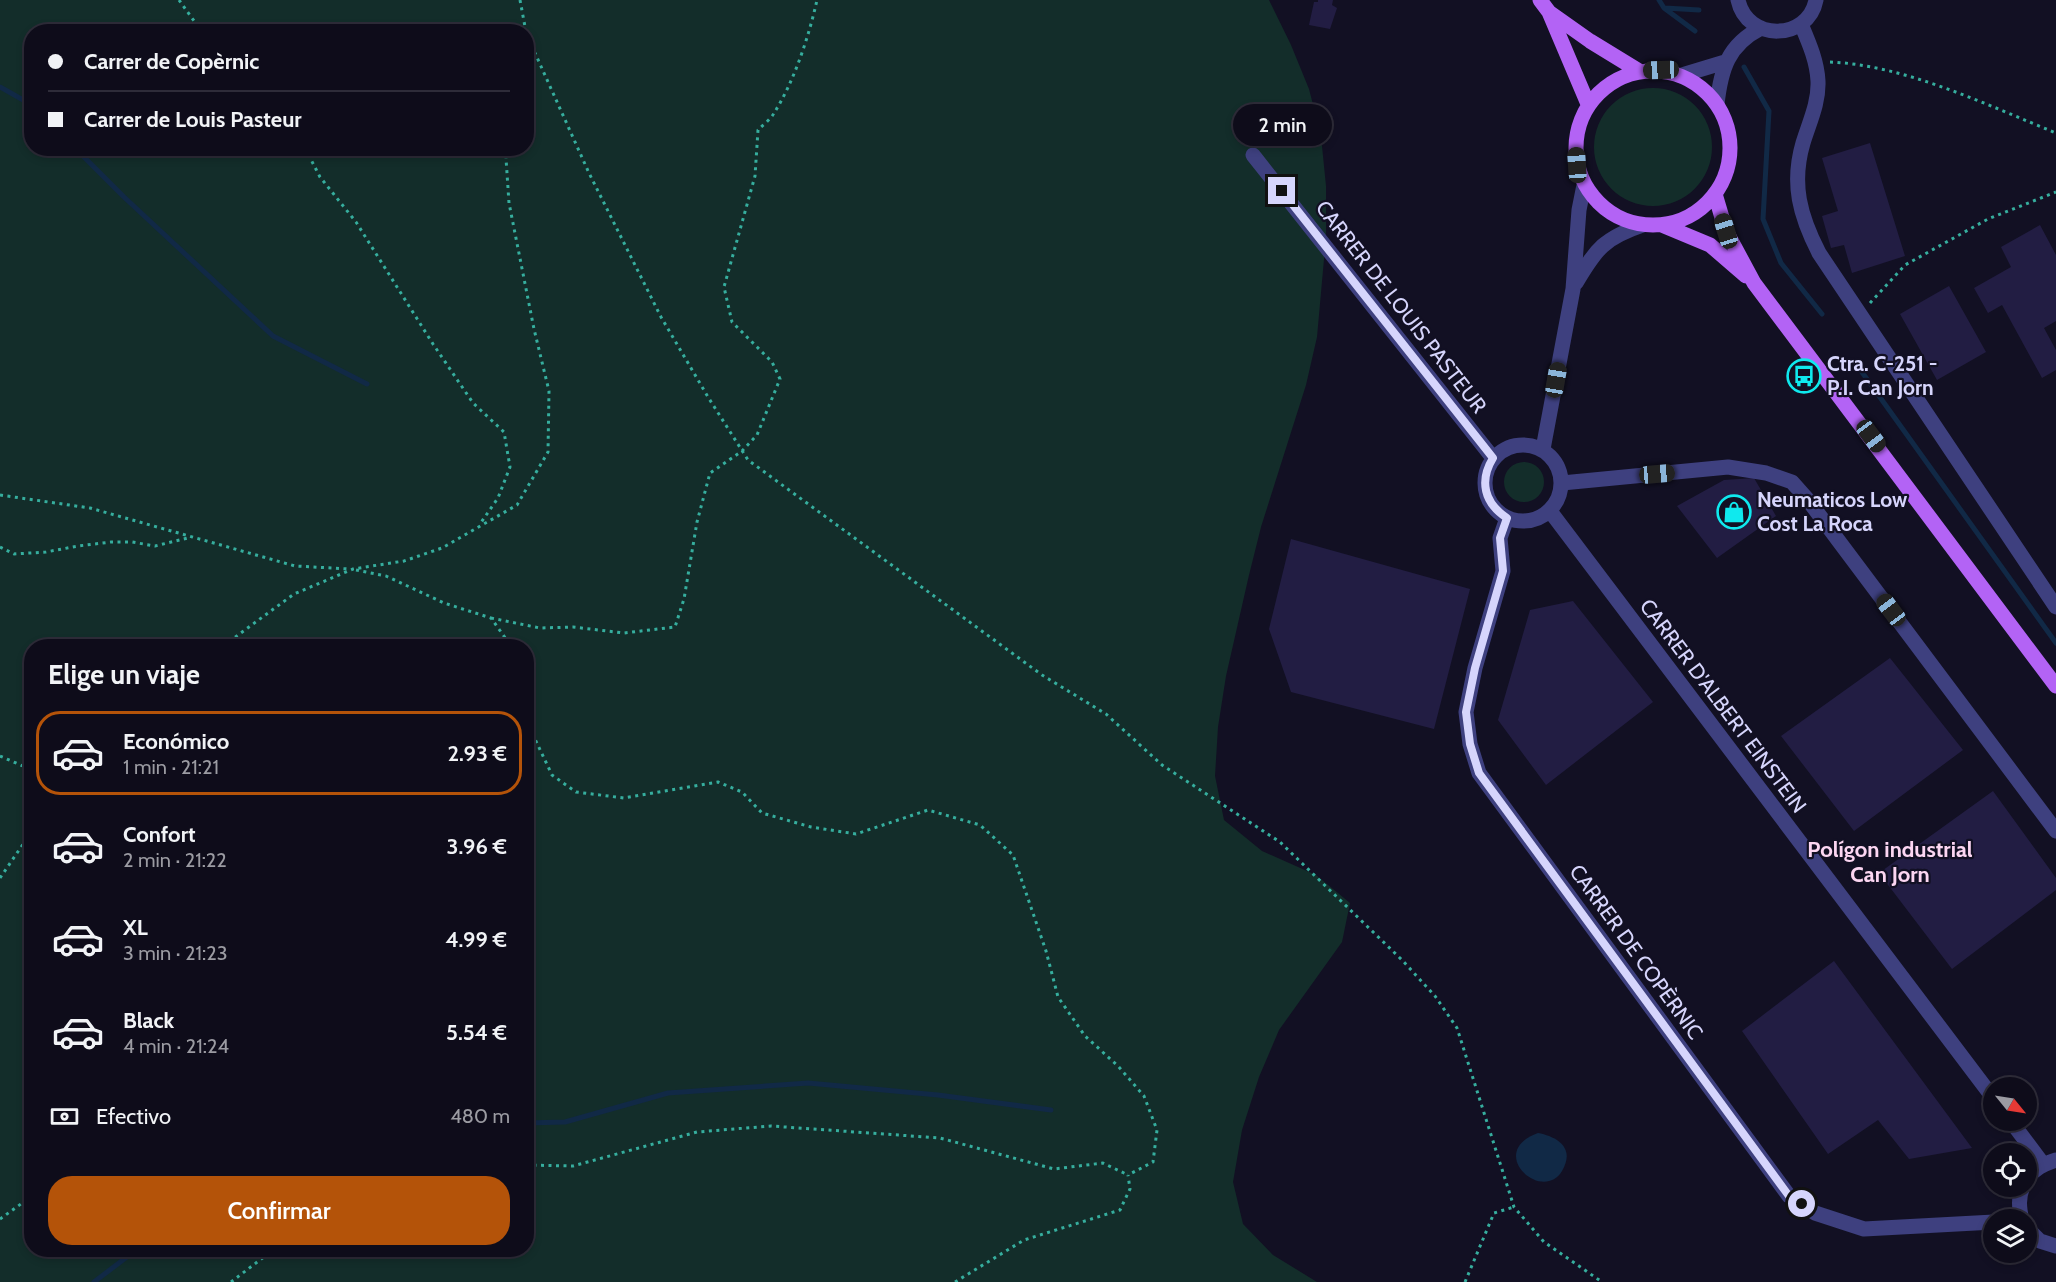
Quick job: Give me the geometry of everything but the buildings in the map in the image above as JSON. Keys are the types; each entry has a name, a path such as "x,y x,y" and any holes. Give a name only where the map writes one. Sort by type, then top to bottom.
{"main road":[{"path":"1545,6 1590,41 1639,71"},
{"path":"1545,6 1588,105"},
{"path":"1661,70 1682,75 1696,82 1717,104 1726,121 1730,149 1725,177 1715,194 1700,209 1682,220 1662,225 1643,225 1625,220 1608,212 1584,185 1577,165 1575,144 1579,123 1588,105 1602,89 1619,78 1639,71 1661,70"},
{"path":"1715,194 1726,231 1754,283 2056,686"},
{"path":"1662,225 1710,245 1754,283"}],"street":[{"path":"1738,0 1745,15 1753,24 1782,32 1801,24 1810,15 1816,0"},
{"path":"1717,104 1725,62 1739,42 1745,15"},
{"path":"1801,24 1816,61 1818,83 1816,104 1803,144 1796,176 1800,212 1808,231 1819,253 2056,607"},
{"path":"1739,42 1761,28"},
{"path":"1682,75 1725,62"},
{"name":"CARRER DE LOUIS PASTEUR","path":"1253,155 1493,458"},
{"path":"1543,449 1572,289 1579,210 1584,185"},
{"path":"1572,289 1591,256 1606,241 1624,231 1643,225"},
{"path":"1522,444 1543,449 1553,458 1559,470 1562,483 1556,502 1550,510 1530,521 1507,518 1497,512 1485,491 1484,479 1493,458 1502,450 1522,444"},
{"path":"1562,483 1728,467 1766,473 1792,483 1808,500 2056,831"},
{"name":"CARRER D'ALBERT EINSTEIN","path":"1550,510 1983,1083"},
{"name":"CARRER DE COPÈRNIC","path":"1507,518 1500,538 1503,571 1475,668 1466,712 1470,744 1479,773 1789,1196 1815,1213 1864,1229 1983,1223"},
{"path":"2020,1131 2050,1162"},
{"path":"2037,1238 2056,1246"}],"path":[{"path":"178,0 196,24"},
{"path":"520,0 524,24"},
{"path":"0,495 90,508 295,566 353,569 386,576 444,603 491,618 540,628 573,627 624,633 675,627 684,599 697,522 710,473 742,451 758,435 780,379 772,362 732,322 724,287 755,176 758,130 774,114 792,75 808,36 817,0"},
{"path":"535,53 589,173 661,317 748,460 1042,675 1106,714 1162,765 1280,842 1402,960 1435,996 1457,1028 1514,1206 1544,1242 1602,1282"},
{"path":"1816,61 1860,63 1936,85 2056,133"},
{"path":"309,156 320,177 356,222 473,403 504,432 510,466 498,498 479,526"},
{"path":"233,639 294,594 353,569 404,561 432,552 517,505 548,452 549,391 534,330 509,203 506,156"},
{"path":"1860,314 1905,265 1988,219 2056,192"},
{"path":"0,547 14,554 46,552 111,542 132,542 155,546 194,537"},
{"path":"491,618 506,639"},
{"path":"534,737 552,775 576,792 624,798 718,782 741,792 762,813 811,827 856,834 928,810 980,825 1013,855 1046,951 1058,997 1085,1036 1118,1066 1144,1096 1157,1130 1152,1162 1128,1175"},
{"path":"0,756 24,766"},
{"path":"0,878 24,843"},
{"path":"534,1165 573,1166 697,1131 771,1126 940,1138 1054,1169 1103,1163 1128,1175"},
{"path":"955,1282 1024,1240 1120,1210 1130,1189 1128,1175"},
{"path":"0,1219 24,1202"},
{"path":"1466,1282 1494,1214 1514,1206"},
{"path":"231,1282 264,1257"}],"green space":[{"path":"0,0 1269,0 1309,89 1321,136 1326,186 1326,237 1317,337 1306,385 1261,527 1249,575 1226,676 1218,727 1215,776 1224,820 1262,851 1316,875 1350,903 1342,942 1279,1030 1259,1077 1242,1130 1233,1182 1243,1224 1273,1255 1317,1282 0,1282"},
{"path":"1653,88 1676,93 1695,105 1707,124 1712,147 1707,170 1695,189 1676,201 1653,206 1630,201 1611,189 1599,170 1594,147 1599,124 1611,105 1630,93"},
{"path":"1524,462 1532,463 1538,468 1543,474 1543,490 1538,496 1532,501 1524,502 1516,501 1510,496 1505,490 1504,482 1505,474 1510,468 1516,463"}],"water":[{"path":"1538,1133 1558,1141 1566,1150 1566,1163 1553,1180 1542,1182 1532,1178 1517,1162 1517,1152 1523,1141"}],"waterway":[{"path":"1659,0 1664,8 1695,31"},
{"path":"1665,8 1699,10"},
{"path":"1744,67 1769,111 1763,219 1781,263 1822,314"},
{"path":"0,87 24,100"},
{"path":"83,156 273,336 367,384"},
{"path":"1854,361 2056,643"},
{"path":"534,1123 565,1122 668,1093 808,1083 938,1095 1051,1110"},
{"path":"94,1282 127,1257"}],"place":[{"name":"Ctra. C-251 - P.I. Can Jorn","path":"1804,376"},
{"name":"Neumaticos Low Cost La Roca","path":"1734,512"}],"district":[{"name":"Polígon industrial Can Jorn","path":"1890,862"}],"route":[{"path":"1282,191 1493,458 1484,479 1485,491 1497,512 1507,518 1500,538 1503,571 1475,668 1466,712 1470,744 1479,773 1789,1196 1802,1204"}]}
